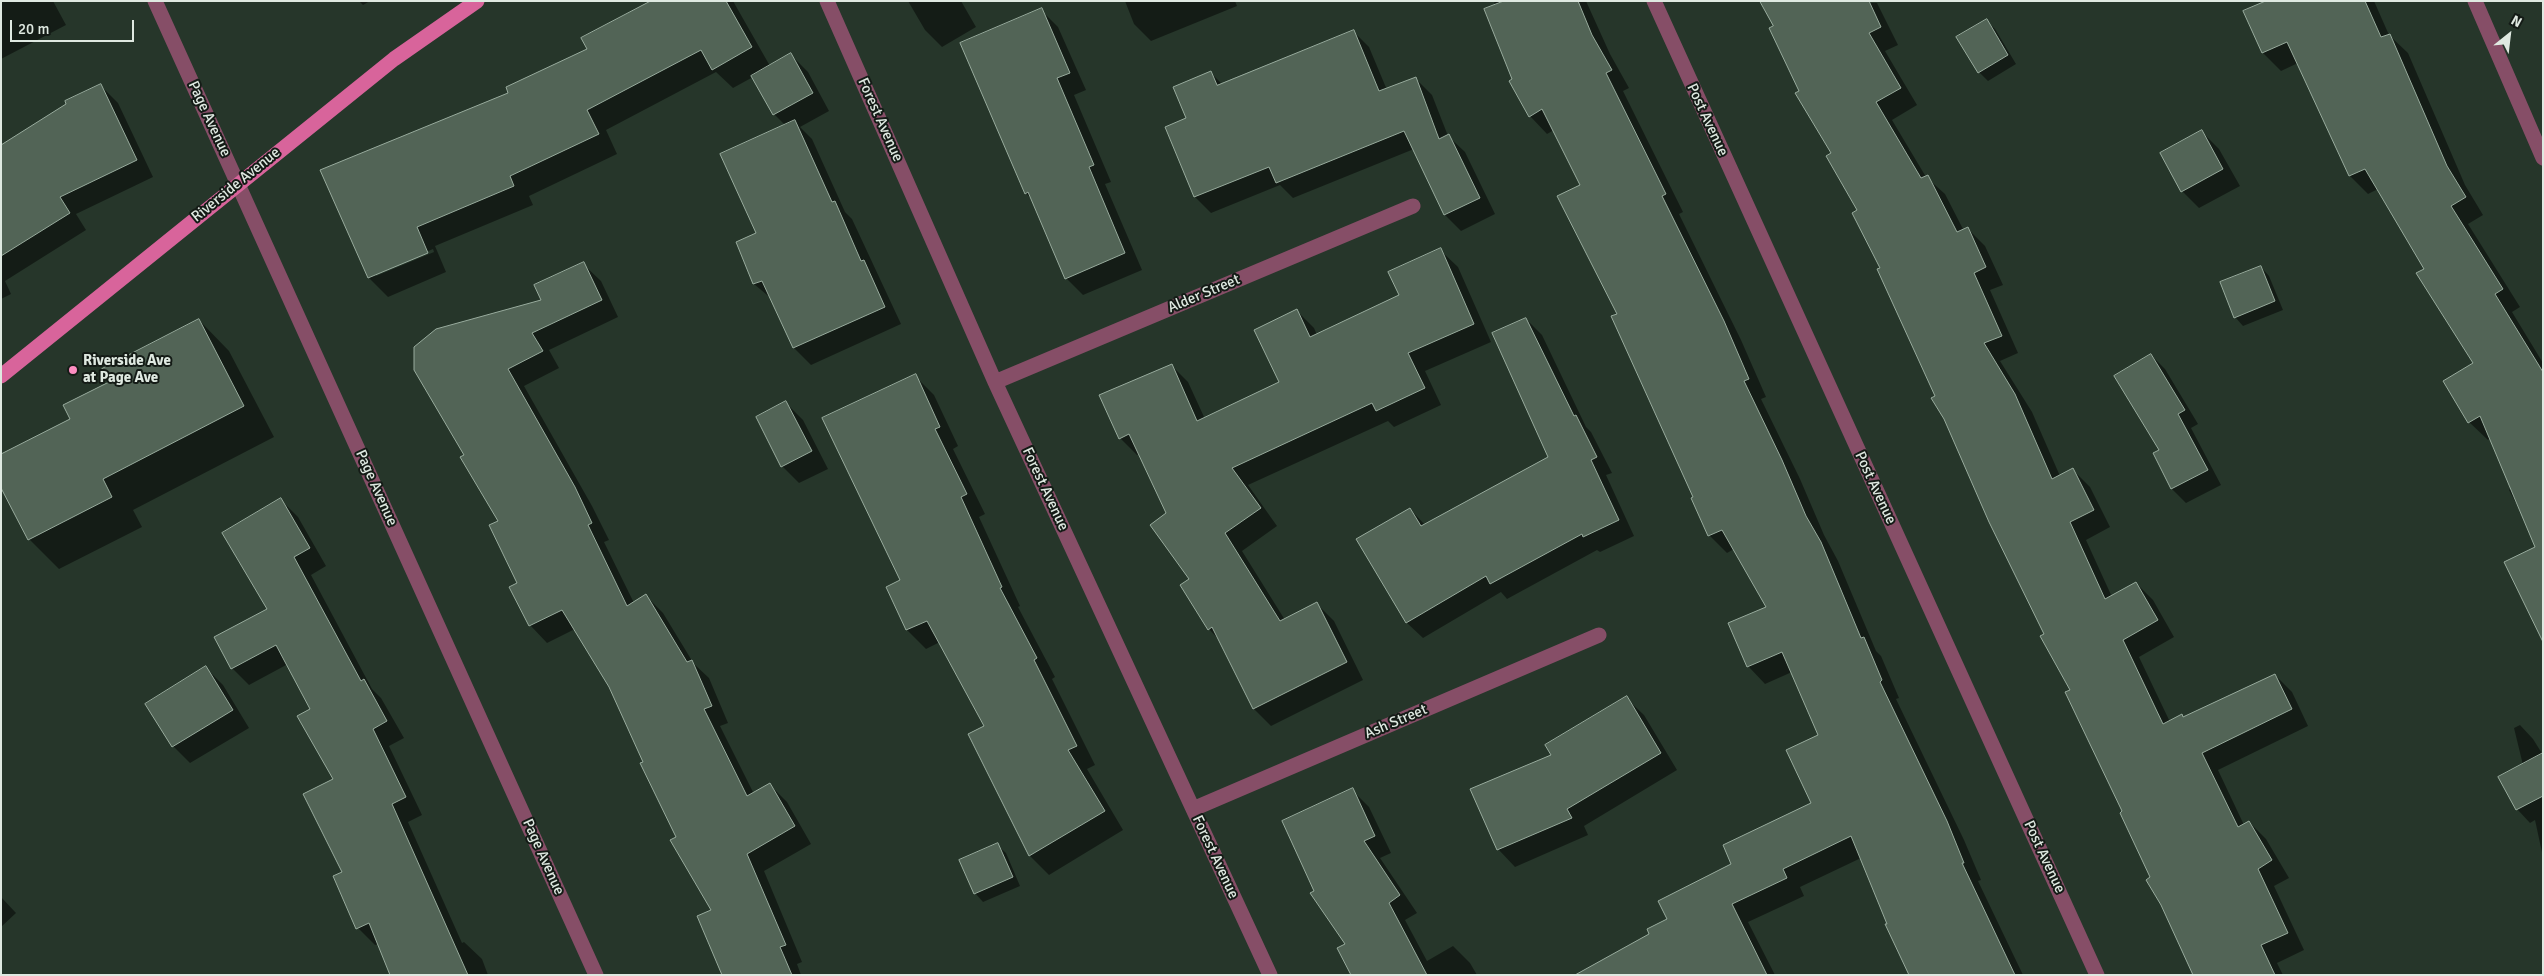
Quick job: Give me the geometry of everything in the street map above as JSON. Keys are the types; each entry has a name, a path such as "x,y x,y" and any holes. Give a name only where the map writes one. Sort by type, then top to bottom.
{"main road":[{"name":"Riverside Avenue","path":"1,376 238,182 394,59 476,1"}],"street":[{"name":"Page Avenue","path":"154,1 238,182 596,975"},
{"name":"Forest Avenue","path":"827,1 995,382 1270,975"},
{"name":"Post Avenue","path":"1654,1 2097,975"},
{"path":"2475,1 2543,158"},
{"name":"Alder Street","path":"995,382 1413,206"},
{"name":"Ash Street","path":"1193,809 1599,635"}],"building":[{"path":"651,1 726,1 752,47 712,70 701,50 587,110 599,134 510,176 514,186 417,227 428,253 368,278 320,170 508,93 506,87 587,49 581,38"},
{"path":"1504,1 1578,1 1592,35 1612,70 1606,73 1666,194 1662,196 1724,321 1749,379 1744,381 1782,460 1806,516 1821,542 1861,638 1864,637 1882,680 1880,682 1947,821 1964,863 1962,863 2015,975 1909,975 1885,924 1887,924 1851,836 1783,869 1787,878 1732,904 1767,975 1575,975 1649,934 1647,929 1667,919 1658,901 1731,864 1723,845 1811,803 1786,750 1818,735 1782,652 1747,667 1728,623 1766,607 1722,530 1708,536 1691,498 1693,497 1611,316 1617,314 1557,196 1580,185 1542,109 1529,117 1509,81 1512,79 1484,9"},
{"path":"1760,1 1869,1 1881,27 1869,33 1901,88 1876,102 1921,178 1928,175 1957,232 1968,227 1986,267 1974,273 2002,336 1984,343 2015,394 2052,479 2073,468 2094,510 2070,522 2105,599 2136,582 2158,620 2123,640 2163,724 2182,714 2183,717 2275,674 2292,709 2202,753 2238,827 2249,821 2272,860 2258,869 2288,933 2261,945 2275,975 2193,975 2161,905 2146,880 2150,877 2120,813 2122,811 2065,692 2070,690 2040,636 2044,634 1989,522 1944,419 1931,398 1935,396 1877,269 1880,268 1852,213 1857,210 1826,156 1831,153 1795,93 1799,91 1769,28 1773,26"},
{"path":"2266,1 2365,1 2381,37 2390,34 2447,166 2466,197 2451,206 2503,289 2495,294 2543,372 2543,642 2504,562 2535,547 2480,416 2468,423 2443,381 2473,363 2416,273 2424,269 2365,169 2349,176 2287,42 2262,53 2243,11"},
{"path":"1042,8 1070,73 1057,78 1094,165 1089,167 1125,253 1065,279 1028,192 1025,194 960,43"},
{"path":"1987,19 2008,55 1978,73 1956,37"},
{"path":"1354,30 1379,91 1416,77 1439,139 1449,134 1480,198 1444,215 1404,131 1276,183 1269,167 1194,197 1165,127 1186,118 1173,87 1211,71 1217,85"},
{"path":"791,53 813,93 773,115 751,76"},
{"path":"101,84 137,160 60,197 70,213 1,256 1,145 66,104 65,101"},
{"path":"795,120 832,202 835,201 861,261 864,260 885,307 793,348 762,281 753,284 736,242 756,233 720,154"},
{"path":"2202,130 2223,169 2181,192 2160,153"},
{"path":"1441,248 1474,324 1408,353 1425,388 1376,411 1372,403 1232,468 1261,508 1225,533 1280,621 1317,602 1347,662 1253,709 1212,627 1208,630 1180,585 1189,579 1150,525 1166,513 1129,434 1119,439 1099,395 1172,364 1197,421 1279,382 1254,330 1297,309 1310,337 1399,295 1388,272"},
{"path":"584,262 602,300 532,333 543,351 508,369 575,487 592,523 588,525 627,606 646,594 687,662 692,660 712,706 704,709 747,796 770,783 795,826 747,854 786,945 780,947 792,975 722,975 697,916 711,910 670,840 676,837 640,763 643,762 609,687 562,610 529,626 509,587 517,583 489,525 498,521 460,457 464,455 414,370 414,347 436,329 541,300 534,285"},
{"path":"2261,266 2275,301 2234,318 2220,282"},
{"path":"1526,318 1574,416 1576,415 1597,457 1591,460 1619,520 1583,537 1582,534 1490,584 1486,576 1406,623 1356,539 1410,508 1421,526 1548,457 1492,333"},
{"path":"199,319 244,406 103,479 112,497 28,540 1,488 1,454 70,419 63,405 109,382 102,369"},
{"path":"2151,354 2185,410 2178,414 2208,470 2171,489 2153,453 2159,450 2114,376"},
{"path":"916,374 940,427 935,429 967,494 961,497 1002,587 1000,588 1037,658 1034,660 1077,746 1068,750 1105,811 1029,856 968,734 984,726 927,621 906,630 886,587 900,580 822,418"},
{"path":"786,401 812,451 781,467 756,417"},
{"path":"281,498 310,548 294,557 361,681 364,679 387,721 373,729 406,797 392,804 468,975 390,975 369,923 356,929 333,876 342,872 303,794 333,779 297,716 310,709 276,645 231,669 214,637 267,609 222,533"},
{"path":"206,666 233,710 172,747 145,704"},
{"path":"1627,696 1661,753 1567,809 1572,818 1497,850 1470,789 1551,755 1545,745"},
{"path":"2543,753 2543,796 2516,810 2498,777"},
{"path":"1353,788 1375,836 1364,841 1400,895 1389,903 1427,975 1351,975 1337,948 1345,944 1310,893 1314,891 1282,821"},
{"path":"998,843 1013,877 974,894 959,860"}],"place":[{"name":"Riverside Ave at Page Ave","path":"73,370"}]}
